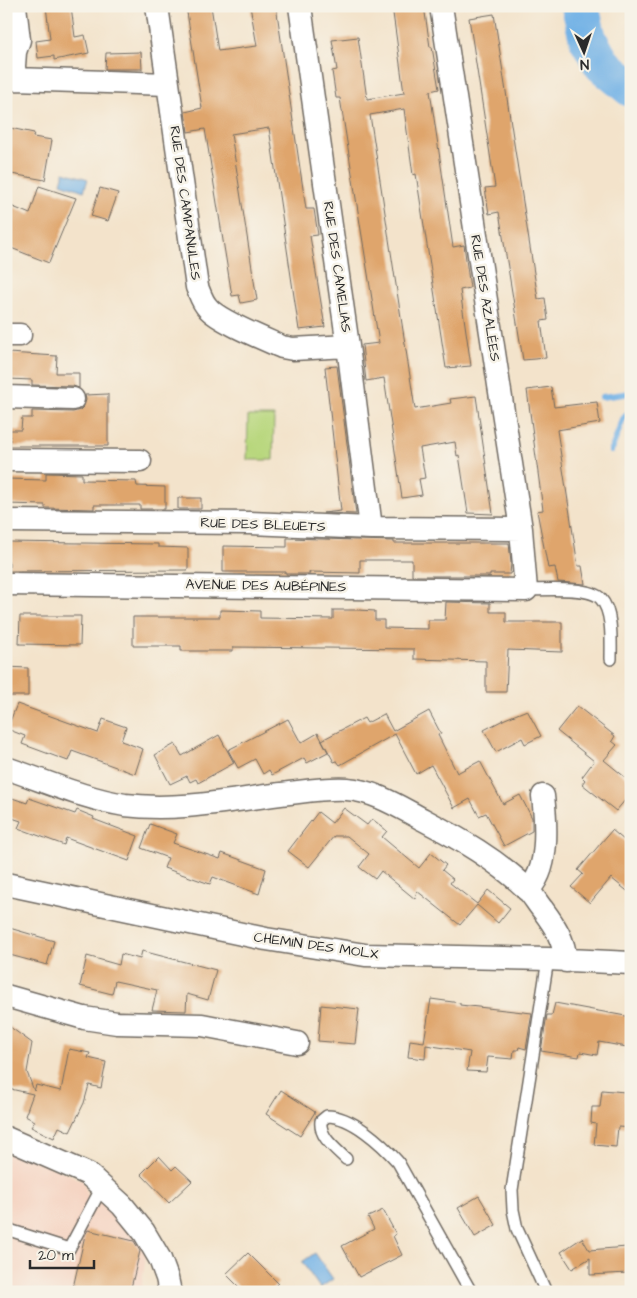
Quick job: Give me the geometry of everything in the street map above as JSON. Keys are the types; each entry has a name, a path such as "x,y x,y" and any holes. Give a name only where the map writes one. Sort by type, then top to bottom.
{"street":[{"path":"15,6 19,40 15,52 11,80 168,84"},
{"name":"RUE DES CAMPANULES","path":"157,6 197,286 201,299 208,309 218,316 282,347 293,349 348,346"},
{"name":"RUE DES CAMELIAS","path":"300,6 348,346 371,528"},
{"name":"RUE DES AZALÉES","path":"441,6 520,529 526,590"},
{"path":"6,397 73,398"},
{"path":"6,460 140,461"},
{"name":"RUE DES BLEUETS","path":"6,521 250,523 371,528 520,529"},
{"name":"AVENUE DES AUBÉPINES","path":"6,584 526,590"},
{"path":"6,768 95,798 125,805 190,806 328,789 368,792 385,799 462,841 497,864 527,890 560,936 565,948 558,960"},
{"path":"527,890 534,884 541,868 546,818 544,796"},
{"name":"CHEMIN DES MOLX","path":"6,884 266,939 365,954 631,963"},
{"path":"6,996 84,1018 117,1023 202,1025 297,1043"},
{"path":"6,1138 88,1174 122,1205 144,1232 160,1259 170,1292"}],"lane":[{"path":"526,590 587,592 602,599 610,625 611,659"},
{"path":"546,1292 517,1229 513,1210 512,1190 558,960"},
{"path":"346,1160 323,1135 320,1128 321,1121 327,1116 342,1119 365,1132 384,1146 398,1162 471,1292"},
{"path":"6,1229 70,1249 102,1187"}],"shaded area":[{"path":"6,1145 83,1181 88,1196 110,1206 147,1246 141,1292 6,1292"}],"green space":[{"path":"248,416 274,416 273,460 247,460"}],"water":[{"path":"64,172 88,179 84,191 61,183"},
{"path":"315,1253 333,1279 320,1288 302,1262"}],"building":[{"path":"46,6 71,6 75,37 85,35 89,53 54,60 54,56 38,58 36,41 50,39"},
{"path":"186,6 211,6 218,51 257,46 250,6 276,6 306,209 314,209 318,235 310,236 325,327 299,330 269,128 231,134 257,300 241,303 239,295 232,296 205,129 188,132 185,112 202,108"},
{"path":"392,6 424,6 439,89 430,91 453,247 464,245 470,288 460,290 471,366 446,368 416,174 413,175 404,109 370,115 415,409 451,403 450,399 476,396 493,514 468,513 459,455 457,456 455,442 420,448 425,478 419,479 422,495 402,498 384,378 366,381 362,345 379,343 340,98 336,98 332,71 337,70 332,40 358,37 367,99 404,93"},
{"path":"494,14 538,299 545,298 548,320 541,321 546,358 523,360 499,212 489,214 485,188 495,187 469,18"},
{"path":"141,52 142,69 105,69 106,53"},
{"path":"10,128 34,133 33,137 52,140 45,180 6,173 6,132 9,133"},
{"path":"39,186 76,198 49,263 6,246 6,204 30,214"},
{"path":"100,188 118,193 108,221 91,216"},
{"path":"8,353 57,356 56,373 79,373 79,388 73,386 32,385 32,380 8,379"},
{"path":"337,366 356,514 323,513 341,511 325,367"},
{"path":"551,387 554,407 597,402 600,423 557,430 578,566 582,566 585,584 558,582 555,567 548,568 537,511 543,510 527,390"},
{"path":"108,394 108,446 10,446 10,430 21,430 22,418 32,418 32,411 73,412 80,410 84,406 85,395"},
{"path":"46,473 82,474 82,480 136,481 137,486 165,487 165,509 140,509 140,505 94,505 94,509 45,508 45,505 6,504 6,479 46,480"},
{"path":"178,498 201,498 201,509 178,509"},
{"path":"287,538 394,541 394,543 509,543 510,574 490,574 490,576 412,576 412,560 360,560 360,573 309,572 310,574 286,574 286,572 223,572 223,546 287,547"},
{"path":"6,542 158,544 158,547 188,548 188,570 9,571 9,562 6,562"},
{"path":"446,602 490,603 490,612 506,612 506,622 562,622 562,652 508,650 506,692 486,692 486,661 414,659 414,649 233,647 233,651 181,651 181,646 133,646 133,617 220,617 220,610 260,611 260,618 333,619 333,610 358,610 375,611 375,620 384,620 384,628 428,629 428,620 445,620"},
{"path":"20,616 81,616 80,645 19,644"},
{"path":"6,667 28,668 28,696 6,696"},
{"path":"17,704 98,733 103,719 126,727 121,741 143,749 135,774 72,751 68,761 22,744 25,736 7,729"},
{"path":"577,706 615,736 612,741 617,745 604,760 631,782 631,793 616,811 582,784 585,780 582,777 594,761 557,731"},
{"path":"527,710 541,736 525,744 522,738 496,752 484,730"},
{"path":"429,711 441,734 438,735 457,773 480,761 503,804 520,795 532,818 532,831 504,846 486,813 479,816 470,799 454,808 431,765 416,774 395,734 340,765 337,761 334,762 322,740 364,718 367,723 384,714 393,731"},
{"path":"288,719 301,743 318,733 328,752 307,763 304,758 272,775 269,770 263,774 255,759 238,768 228,750"},
{"path":"219,735 234,763 198,783 196,779 190,782 187,776 170,784 155,755 175,744 182,756"},
{"path":"6,796 27,803 29,798 75,814 77,810 94,817 93,819 138,836 129,861 66,838 64,845 18,828 21,821 6,816"},
{"path":"344,808 367,825 372,819 380,825 387,831 382,837 419,868 431,853 446,865 442,870 453,879 450,883 477,904 488,890 510,908 498,923 477,905 460,925 417,891 415,899 381,871 375,879 359,867 369,854 347,836 334,836 309,867 288,851 318,812 332,823"},
{"path":"150,824 177,834 173,843 220,859 222,853 266,869 259,894 213,877 210,884 164,868 168,858 141,848"},
{"path":"612,830 631,846 631,894 611,878 590,903 571,887 583,874 578,870"},
{"path":"6,927 54,941 47,965 6,954"},
{"path":"142,951 216,970 208,1000 187,994 186,1011 152,1010 157,990 115,981 112,994 80,986 87,956 119,965 121,954 140,959"},
{"path":"431,999 460,1003 460,1005 532,1013 526,1049 519,1047 518,1050 514,1050 513,1059 488,1057 486,1072 467,1071 470,1052 426,1045 425,1059 408,1057 410,1040 424,1042"},
{"path":"555,1003 631,1017 627,1047 599,1042 597,1055 580,1052 579,1057 541,1051 547,1015 552,1015"},
{"path":"321,1005 359,1009 355,1044 318,1041"},
{"path":"6,1024 32,1043 27,1072 34,1091 36,1085 61,1091 69,1049 90,1053 88,1058 106,1062 101,1088 89,1085 84,1103 70,1132 59,1127 54,1138 31,1127 35,1121 25,1116 33,1094 6,1088"},
{"path":"281,1090 315,1112 300,1136 266,1114"},
{"path":"602,1090 625,1092 625,1102 631,1102 631,1128 618,1127 616,1147 594,1145 596,1124 591,1123 592,1107 600,1107"},
{"path":"159,1156 172,1170 176,1166 192,1181 169,1203 141,1174"},
{"path":"479,1196 496,1225 475,1237 458,1208"},
{"path":"383,1210 396,1234 393,1236 402,1255 359,1277 342,1246 374,1229 368,1217"},
{"path":"88,1230 134,1241 140,1251 130,1292 72,1292 85,1235"},
{"path":"582,1238 589,1250 627,1247 628,1273 590,1275 590,1258 572,1269 561,1252"},
{"path":"248,1253 278,1283 269,1292 244,1292 226,1274"}],"waterway":[{"path":"580,6 588,39 602,64 631,88"},
{"path":"602,397 631,393"},
{"path":"611,451 623,419 631,410"}]}
